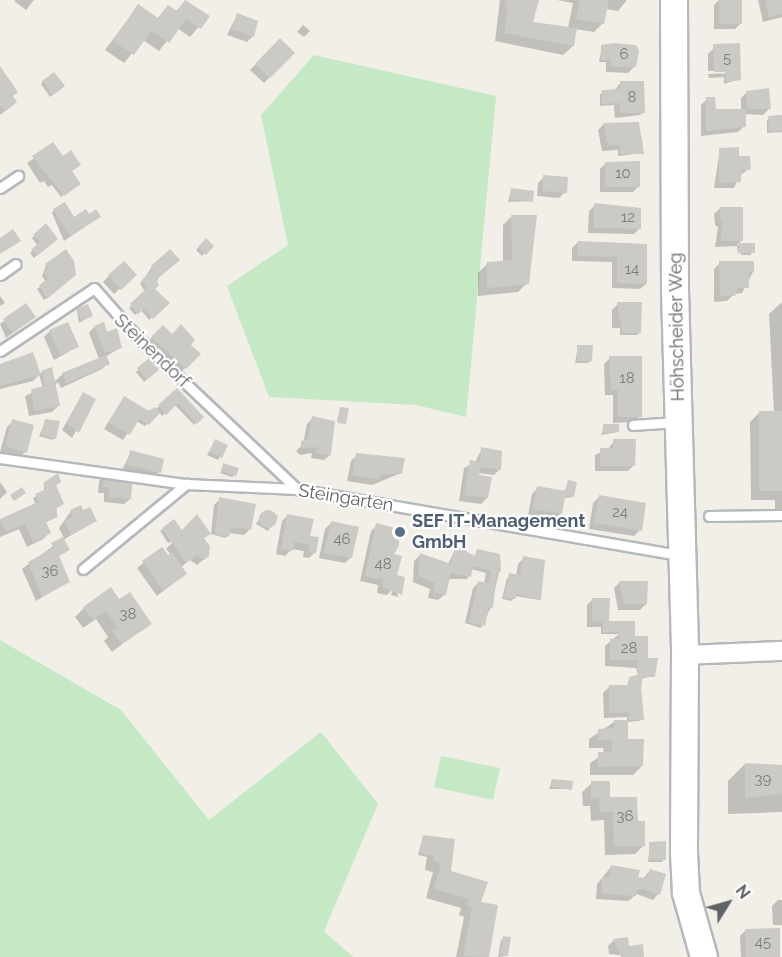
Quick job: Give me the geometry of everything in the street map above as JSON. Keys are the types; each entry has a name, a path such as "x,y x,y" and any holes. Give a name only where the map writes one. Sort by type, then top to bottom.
{"main road":[{"name":"Höhscheider Weg","path":"674,0 679,422 685,655 686,893 704,957"}],"street":[{"path":"685,655 782,651"}],"lane":[{"path":"0,188 18,176"},
{"path":"0,275 16,264"},
{"name":"Steinendorf","path":"0,351 94,288 139,339 297,489"},
{"path":"633,424 679,422"},
{"name":"Steingarten","path":"0,458 186,484 297,489 682,555"},
{"path":"83,569 186,484"},
{"path":"709,516 782,515"}],"green space":[{"path":"314,55 496,96 466,417 416,405 269,397 227,286 288,245 261,115"},
{"path":"0,640 121,710 209,820 321,732 378,804 324,931 353,957 0,957"},
{"path":"441,756 500,768 493,800 434,787"}],"building":[{"path":"185,0 210,16 201,29 186,19 169,43 151,31 134,55 113,41 138,4 158,18 168,5 177,11"},
{"path":"506,0 539,0 533,22 577,28 574,46 504,33 508,7 505,6"},
{"path":"580,0 609,0 604,24 576,19"},
{"path":"719,0 742,0 742,24 719,24"},
{"path":"765,0 782,0 782,14 769,17"},
{"path":"237,13 258,21 254,37 232,29"},
{"path":"280,38 295,53 270,78 255,64"},
{"path":"613,43 636,45 639,51 636,67 611,67 611,60 601,60 601,45"},
{"path":"740,43 741,80 726,82 725,72 714,72 713,44"},
{"path":"0,66 18,92 13,96 17,102 6,111 0,105"},
{"path":"54,72 65,86 53,95 42,81"},
{"path":"620,81 644,81 645,113 620,113 620,103 602,104 602,90 620,89"},
{"path":"769,88 771,109 747,109 746,91"},
{"path":"706,97 715,97 716,109 746,109 746,127 706,131"},
{"path":"782,115 782,131 769,131 768,116"},
{"path":"639,122 644,154 620,154 620,145 608,145 603,123"},
{"path":"53,142 63,156 71,150 81,165 72,171 81,184 64,196 32,156"},
{"path":"739,147 739,156 750,156 751,170 741,170 741,182 719,183 719,148"},
{"path":"640,161 640,187 605,187 605,162"},
{"path":"543,175 568,177 567,193 542,191"},
{"path":"511,188 534,191 533,202 510,199"},
{"path":"65,202 74,217 86,209 89,214 96,209 101,217 70,236 53,209"},
{"path":"594,203 641,208 641,229 594,228"},
{"path":"720,207 743,207 743,241 720,241 723,221 720,220"},
{"path":"511,215 537,215 529,284 487,288 487,262 512,260"},
{"path":"46,223 58,239 37,256 31,250 40,242 33,235"},
{"path":"13,229 21,241 0,254 0,238"},
{"path":"206,238 214,246 206,255 198,247"},
{"path":"578,241 647,244 647,284 617,283 617,257 577,256"},
{"path":"739,243 755,243 755,253 739,253"},
{"path":"66,249 74,261 76,275 47,299 39,285 48,279 43,272 48,268 45,264"},
{"path":"170,249 180,260 156,280 159,285 155,289 170,303 153,319 144,309 138,314 130,304 147,288 141,281 153,269 151,266"},
{"path":"124,261 137,275 121,290 108,275"},
{"path":"719,261 754,261 754,272 749,272 749,288 738,288 735,296 720,296"},
{"path":"617,302 642,302 641,333 622,333"},
{"path":"26,303 36,317 13,333 3,319"},
{"path":"88,304 93,316 82,321 76,309"},
{"path":"68,322 79,347 60,355 49,330"},
{"path":"104,322 107,332 117,328 122,348 105,353 94,326"},
{"path":"181,324 195,340 191,345 201,354 186,369 151,337 163,325 172,334"},
{"path":"577,345 593,345 592,361 577,361"},
{"path":"33,352 41,375 0,386 0,364"},
{"path":"106,355 110,364 67,383 62,373"},
{"path":"609,356 642,356 642,417 618,417 618,390 611,390"},
{"path":"149,358 159,370 147,380 137,368"},
{"path":"52,367 60,406 34,411 31,389 45,386 41,371"},
{"path":"177,388 204,417 197,424 178,403 166,415 158,405"},
{"path":"83,392 96,399 79,433 67,423"},
{"path":"124,396 149,411 155,407 160,413 149,425 139,419 130,435 109,423"},
{"path":"340,407 349,408 346,424 338,423"},
{"path":"759,411 782,411 782,491 759,491"},
{"path":"312,416 335,421 331,455 316,453 317,447 301,448 301,441 308,439"},
{"path":"12,419 34,425 27,453 5,446"},
{"path":"45,419 60,421 56,439 41,434"},
{"path":"603,424 619,424 619,432 603,433"},
{"path":"215,439 228,445 222,458 209,452"},
{"path":"613,439 636,439 635,466 600,466 600,448 613,448"},
{"path":"481,447 502,451 501,470 481,467 479,475 492,477 488,498 464,495 470,460 480,462"},
{"path":"130,450 164,459 161,473 127,465"},
{"path":"356,453 405,458 402,474 381,474 379,480 352,475"},
{"path":"223,463 239,468 236,476 221,471"},
{"path":"58,473 61,482 56,485 64,504 55,509 58,517 46,522 51,533 33,542 25,524 6,532 0,519 38,502 35,494 46,489 43,483"},
{"path":"104,474 133,476 131,499 109,497 109,488 103,487"},
{"path":"568,480 577,482 574,497 565,496 562,514 533,509 537,486 566,491"},
{"path":"22,487 26,493 14,501 10,495"},
{"path":"599,495 646,503 642,531 594,523"},
{"path":"219,497 256,504 251,530 231,527 229,537 215,534"},
{"path":"81,505 83,510 90,507 97,521 71,535 64,521 73,517 70,510"},
{"path":"268,510 276,515 277,519 272,527 268,528 260,523 259,519 264,511"},
{"path":"197,514 211,534 204,538 210,546 209,556 204,560 197,555 186,563 162,528 174,519 182,530"},
{"path":"287,514 314,519 310,536 319,537 316,553 308,551 309,545 294,542 293,551 281,549"},
{"path":"331,521 359,527 352,558 324,553"},
{"path":"376,523 399,529 399,546 394,554 402,556 397,575 405,577 402,595 382,587 383,580 365,576"},
{"path":"63,537 70,550 59,556 70,582 42,597 28,562 54,548 51,543"},
{"path":"455,546 475,556 477,549 500,554 501,572 497,571 493,608 489,607 485,626 469,622 478,581 488,583 491,571 473,566 471,577 451,573 446,595 433,593 435,583 418,576 420,553 451,564"},
{"path":"162,547 168,555 172,552 187,574 163,591 142,561"},
{"path":"523,556 545,560 541,600 517,594 516,599 504,597 509,573 520,575"},
{"path":"619,581 648,581 647,604 624,604"},
{"path":"111,587 119,599 130,592 152,624 122,644 112,631 117,627 106,611 93,620 83,607"},
{"path":"592,598 610,598 609,621 635,621 635,636 648,636 648,658 658,658 655,677 643,677 641,685 644,720 629,720 629,712 609,713 609,685 629,685 629,677 641,674 638,674 637,660 610,660 610,639 619,639 619,632 603,632 603,621 592,622"},
{"path":"614,720 628,720 628,739 644,739 643,766 598,767 598,752 612,752 612,740 598,740 598,729 614,728"},
{"path":"745,763 782,765 782,794 745,798"},
{"path":"552,779 573,781 572,790 551,787"},
{"path":"591,781 610,781 610,797 637,797 638,821 645,821 645,846 614,846 613,812 600,812 599,797 591,798"},
{"path":"423,835 455,839 451,871 488,882 481,902 498,905 489,957 463,956 472,908 467,906 469,899 434,889 441,863 433,861 434,856 420,853"},
{"path":"666,841 666,860 649,860 649,842"},
{"path":"611,865 640,870 638,877 647,878 650,869 666,874 660,895 643,889 637,890 636,896 602,894 602,877 609,877"},
{"path":"780,928 780,957 746,957 745,929"},
{"path":"503,936 511,937 508,956 500,955"},
{"path":"628,937 629,946 643,944 644,957 621,957 613,939"}],"place":[{"name":"SEF IT-Management GmbH","path":"400,532"}]}
